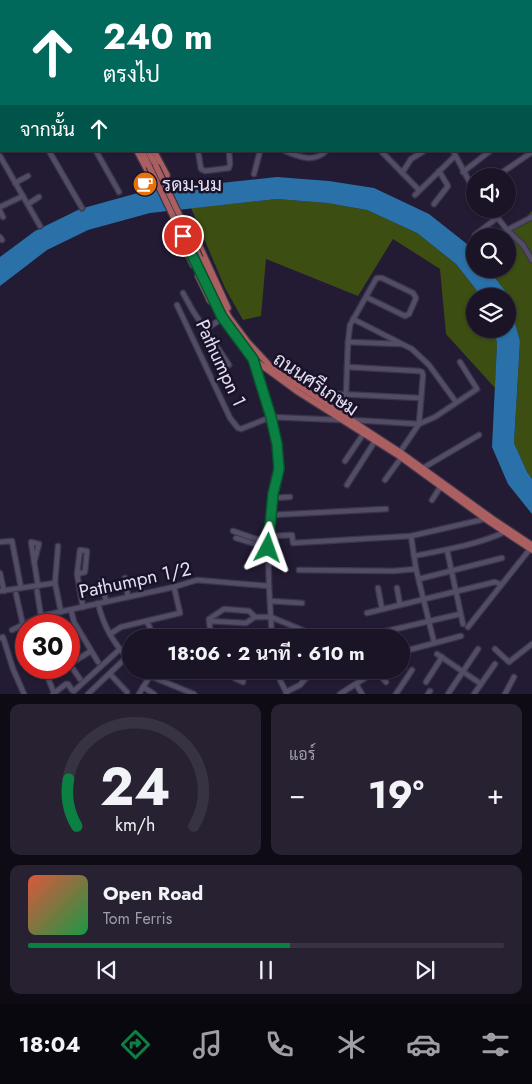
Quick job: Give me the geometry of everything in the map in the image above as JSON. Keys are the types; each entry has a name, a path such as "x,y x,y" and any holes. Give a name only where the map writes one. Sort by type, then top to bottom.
{"main road":[{"path":"138,152 154,183 160,186 166,182 167,177 154,152"},
{"name":"ถนนศรีเกษม","path":"142,152 229,317 247,341 273,369 400,455 485,519 531,548"},
{"name":"ถนนศรีเกษม","path":"149,152 223,317 253,359 298,392 348,419 375,441 423,468 531,548"},
{"path":"223,317 209,299 178,233 179,227 184,223 191,227 232,316 247,341"}],"street":[{"path":"50,152 82,208"},
{"path":"97,152 119,192"},
{"path":"198,152 201,169 205,171 229,168 228,152"},
{"path":"254,174 260,152"},
{"path":"288,152 303,158 319,157 325,152"},
{"path":"304,152 310,158"},
{"path":"382,152 402,173 417,193 454,154 466,177"},
{"path":"402,173 411,159 422,152"},
{"path":"463,172 489,152"},
{"path":"508,168 529,152"},
{"path":"0,156 40,226"},
{"path":"434,204 448,186 439,171"},
{"path":"15,183 28,176"},
{"path":"4,217 0,209 23,196"},
{"path":"28,204 39,197"},
{"path":"511,228 532,217"},
{"path":"484,228 497,218"},
{"path":"516,238 523,245 532,260"},
{"path":"348,419 346,394 348,331 353,319 376,280 379,278 413,293 416,298 409,314 405,316 366,297"},
{"path":"183,293 229,365"},
{"name":"Pathumpn 1","path":"177,305 230,418 238,428 241,429 271,417"},
{"path":"206,329 223,317"},
{"path":"353,319 412,349 429,365 456,402"},
{"path":"348,342 402,344"},
{"path":"253,359 271,417 279,456 279,469 270,515 268,545 272,629"},
{"path":"271,417 348,419 419,424 435,417 477,389 460,362"},
{"path":"347,367 422,372 419,424 385,480"},
{"path":"318,393 421,398"},
{"path":"345,461 364,433"},
{"path":"423,468 478,435"},
{"path":"347,484 375,441"},
{"path":"432,500 441,486"},
{"path":"273,498 290,498"},
{"path":"270,515 386,509"},
{"path":"274,536 292,535 293,543 411,536 485,519"},
{"path":"233,531 268,545"},
{"path":"414,556 490,539 505,532"},
{"path":"411,536 416,569 434,642"},
{"path":"236,538 268,545"},
{"path":"0,542 12,541 22,588"},
{"path":"58,546 55,583 61,612"},
{"path":"447,550 460,614 466,625 531,548"},
{"path":"77,574 85,572 87,551 80,550 77,574 83,607"},
{"path":"419,579 502,558"},
{"path":"34,563 38,586"},
{"path":"299,570 416,569"},
{"path":"0,573 2,591 55,583"},
{"path":"125,578 128,597"},
{"path":"102,580 106,602"},
{"name":"Pathumpn 1/2","path":"52,614 174,588 197,580 269,586"},
{"path":"367,613 494,582 500,584"},
{"path":"110,634 121,628 180,613 174,588"},
{"path":"378,588 382,609"},
{"path":"397,588 400,605"},
{"path":"37,592 42,614"},
{"path":"16,594 21,614"},
{"path":"270,601 302,603"},
{"path":"48,679 54,693 66,684 74,691 120,649 102,619 98,603"},
{"path":"210,629 209,619 224,609 248,611 255,617"},
{"path":"71,610 74,622 98,662"},
{"path":"401,629 460,614"},
{"path":"209,621 246,623 255,617 271,617 300,629"},
{"path":"147,622 150,629"},
{"path":"410,649 461,636"},
{"path":"0,638 3,637 12,669 24,694"},
{"path":"494,649 509,662 532,644"},
{"path":"448,694 478,649"},
{"path":"80,657 91,651"},
{"path":"426,682 440,656 481,684"},
{"path":"474,694 495,664"},
{"path":"88,694 122,665"},
{"path":"396,694 412,670"},
{"path":"340,694 376,671 386,682"},
{"path":"110,674 127,692"},
{"path":"505,694 514,677"},
{"path":"139,694 148,679"},
{"path":"157,679 194,694"},
{"path":"280,679 287,693 300,685 305,679"},
{"path":"356,684 362,694"},
{"path":"143,687 154,694"},
{"path":"93,689 98,694"}],"green space":[{"path":"277,199 327,203 367,210 417,233 456,264 475,288 466,288 466,338 496,338 495,388 446,334 440,269 393,239 358,296 266,259 261,316 243,320 225,288 191,208"},
{"path":"532,211 532,479 514,443 520,341 516,327 516,288 503,288 495,278 516,278 515,228"}],"water":[{"path":"277,177 329,181 374,188 429,214 466,243 466,277 456,264 417,233 367,210 327,203 277,199 150,213 88,230 47,250 0,286 0,257 35,231 80,209 145,191"},
{"path":"467,278 495,278 503,288 475,288"},
{"path":"516,327 520,341 514,443 532,479 532,514 508,484 492,447 497,343 496,338 516,338"}],"place":[{"name":"รดม-นม","path":"145,184"}],"route":[{"path":"183,236 222,317 253,359 271,417 279,456 279,469 273,494 268,548"}]}
